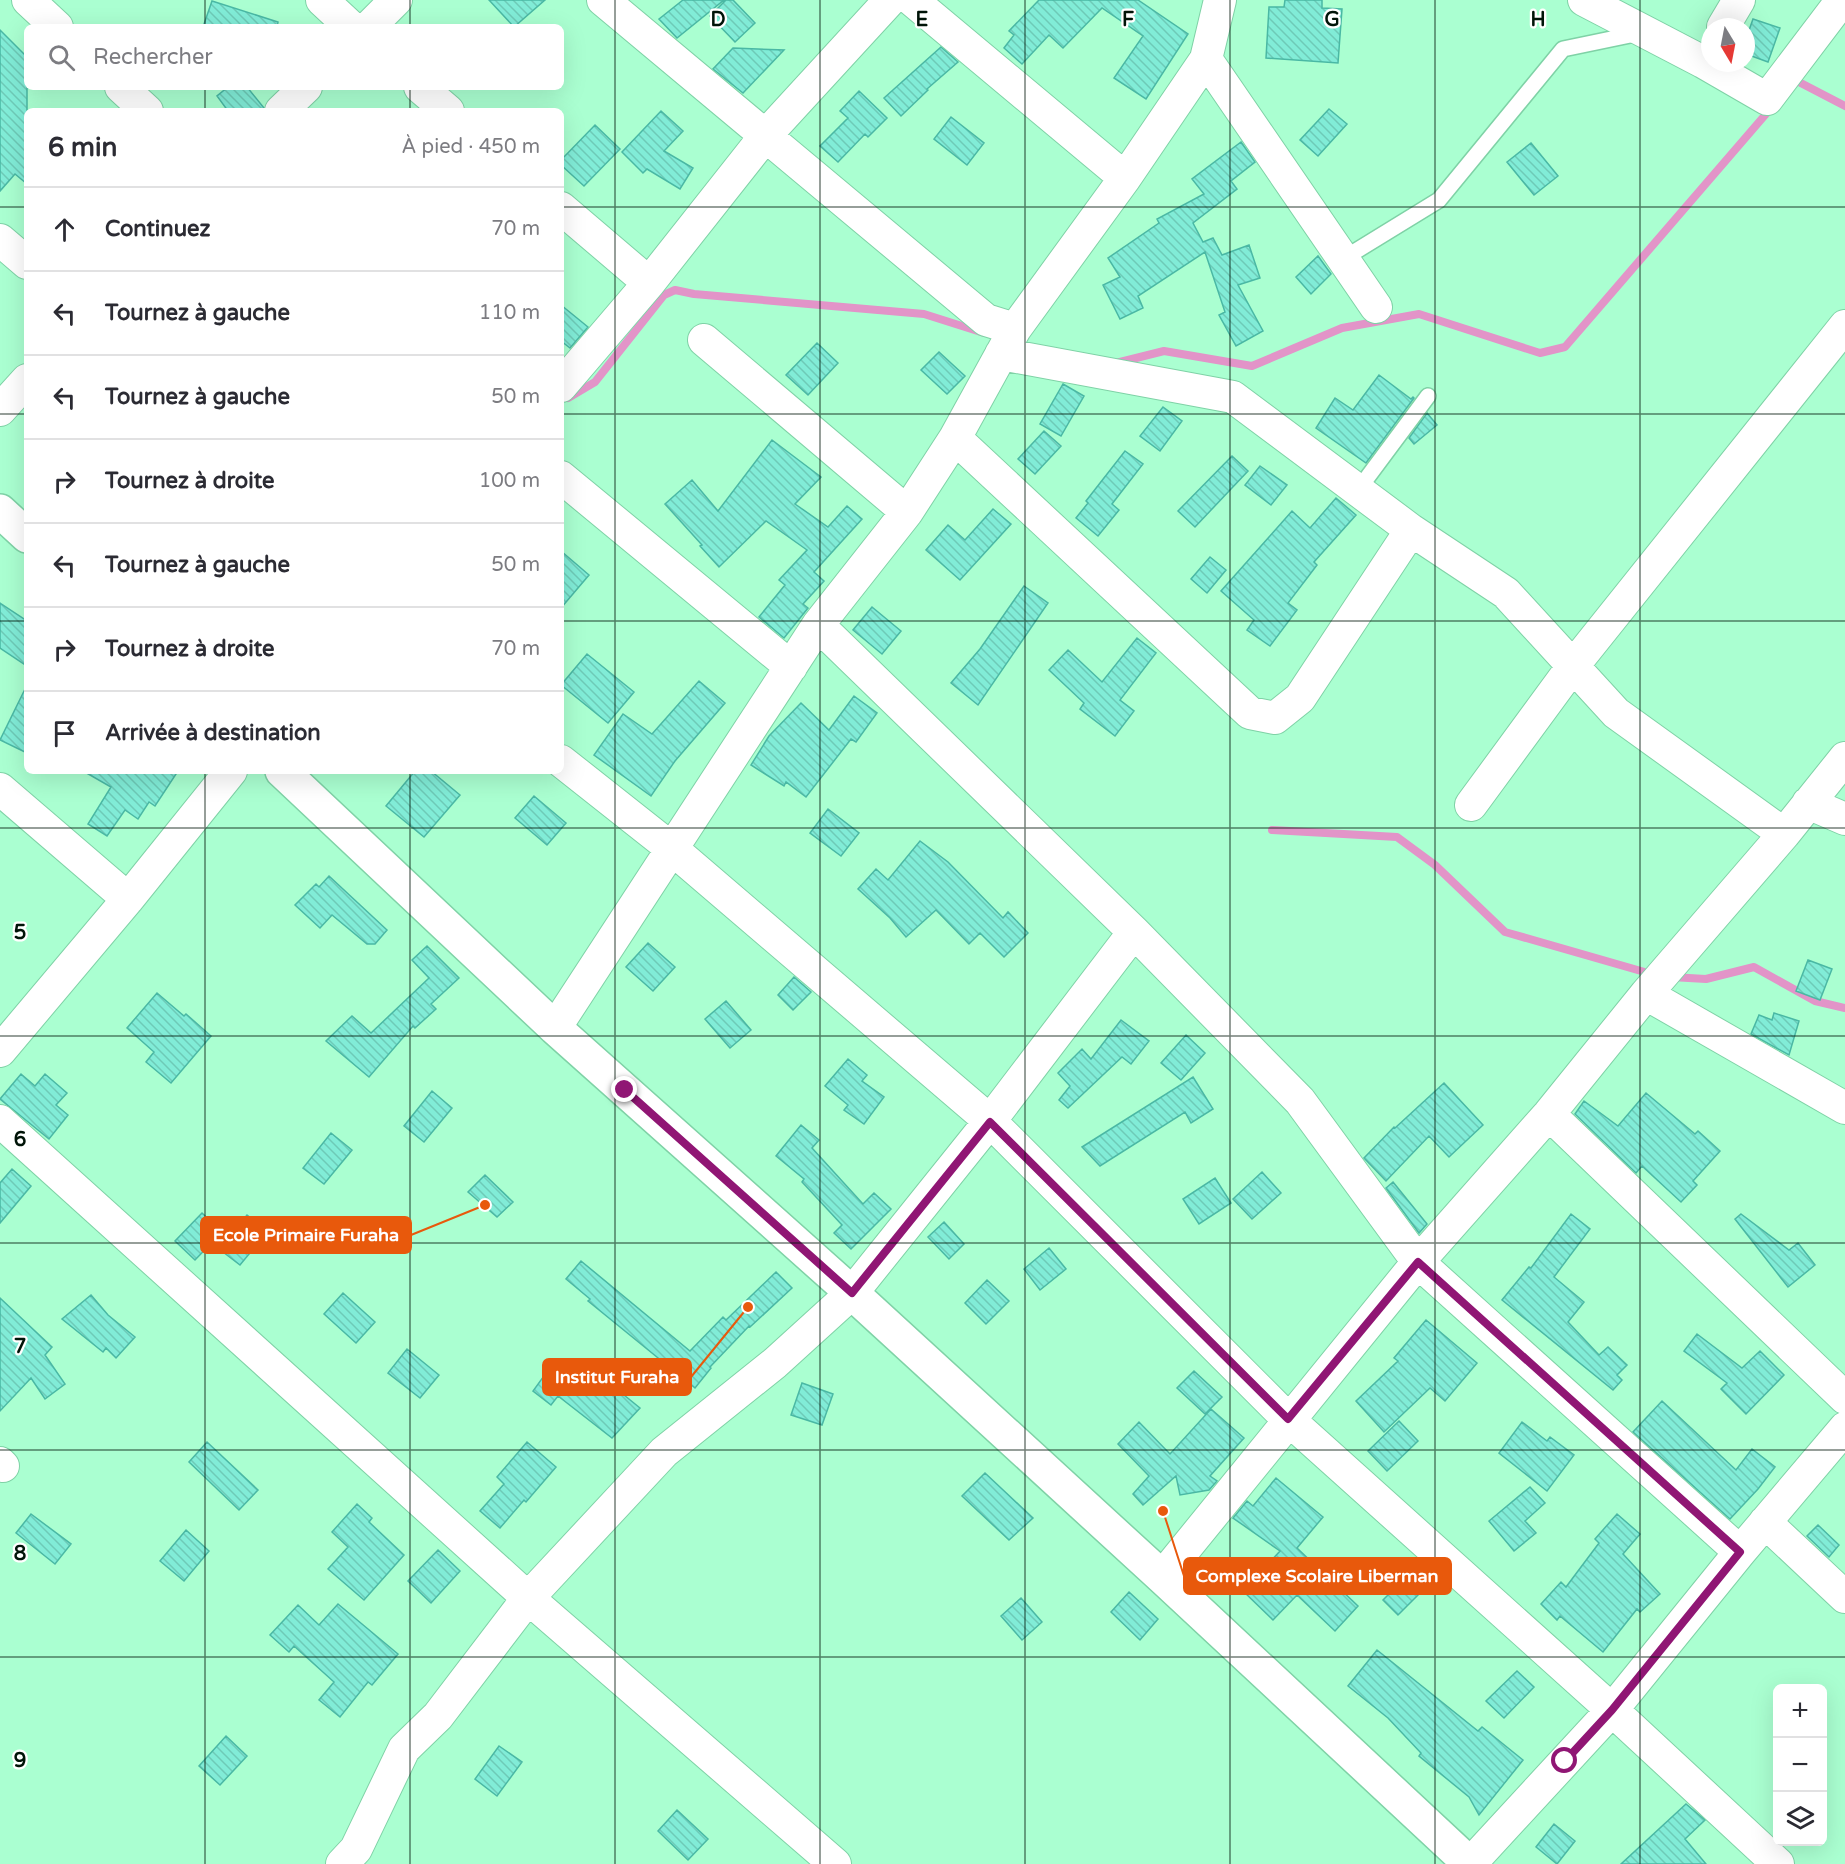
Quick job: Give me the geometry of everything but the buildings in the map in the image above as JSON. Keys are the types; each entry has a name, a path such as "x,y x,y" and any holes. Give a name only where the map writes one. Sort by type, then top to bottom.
{"street":[{"path":"28,0 54,24"},
{"path":"322,0 348,24"},
{"path":"372,24 396,0"},
{"path":"603,0 986,320 1008,342 1233,397 1411,530 1506,593 1616,713 1784,834"},
{"path":"564,382 649,283 765,135 890,0"},
{"path":"912,0 1125,178"},
{"path":"555,1028 790,667 818,626 907,512 955,438 1008,342 1125,178 1206,59 1220,0"},
{"path":"1584,0 1646,32 1701,54"},
{"path":"1728,18 1739,0"},
{"path":"1729,72 1767,99 1842,0"},
{"path":"1206,59 1376,307"},
{"path":"124,90 144,108"},
{"path":"284,108 303,90"},
{"path":"424,90 444,108"},
{"path":"564,211 649,283"},
{"path":"0,240 24,260"},
{"path":"1471,805 1573,666 1845,326"},
{"path":"704,340 907,512"},
{"path":"0,410 24,383"},
{"path":"955,438 1250,713 1275,718 1300,698 1411,530"},
{"path":"564,479 790,667"},
{"path":"0,511 24,533"},
{"path":"818,626 1134,932 1300,1101 1418,1262 1740,1552"},
{"path":"1162,1577 1288,1419 1418,1262 1548,1114 1646,994 1784,834 1845,758"},
{"path":"564,763 671,848 990,1122 1288,1419 1612,1710 1778,1864"},
{"path":"0,1051 128,899 229,774"},
{"path":"285,774 555,1028 852,1293 1470,1864 1612,1710 1740,1552 1845,1428"},
{"path":"0,789 128,899"},
{"path":"1808,803 1845,819"},
{"path":"342,1864 356,1848 404,1749 438,1716 528,1598 664,1452 775,1363 852,1293 990,1122 1134,932"},
{"path":"1646,994 1845,1108"},
{"path":"1548,1114 1845,1398"},
{"path":"0,1121 528,1598 835,1864"},
{"path":"1765,1522 1845,1597"}],"lane":[{"path":"1343,259 1439,200 1563,49 1646,32"},
{"path":"1358,490 1428,396"}],"waterway":[{"path":"1791,85 1795,80 1845,106"},
{"path":"1116,363 1164,351 1252,366 1342,328 1419,314 1540,353 1565,347 1772,107"},
{"path":"568,398 595,382 664,295 675,290 694,294 924,314 984,333"},
{"path":"1272,830 1397,837 1435,865 1505,932 1655,975"},
{"path":"1671,977 1706,979 1754,967 1815,1001 1845,1008"}],"place":[{"name":"Ecole Primaire Furaha","path":"485,1205"},
{"name":"Institut Furaha","path":"748,1307"},
{"name":"Complexe Scolaire Liberman","path":"1163,1511"}],"route":[{"path":"625,1090 852,1293 990,1122 1288,1419 1418,1262 1740,1552 1612,1710 1565,1761"}]}
